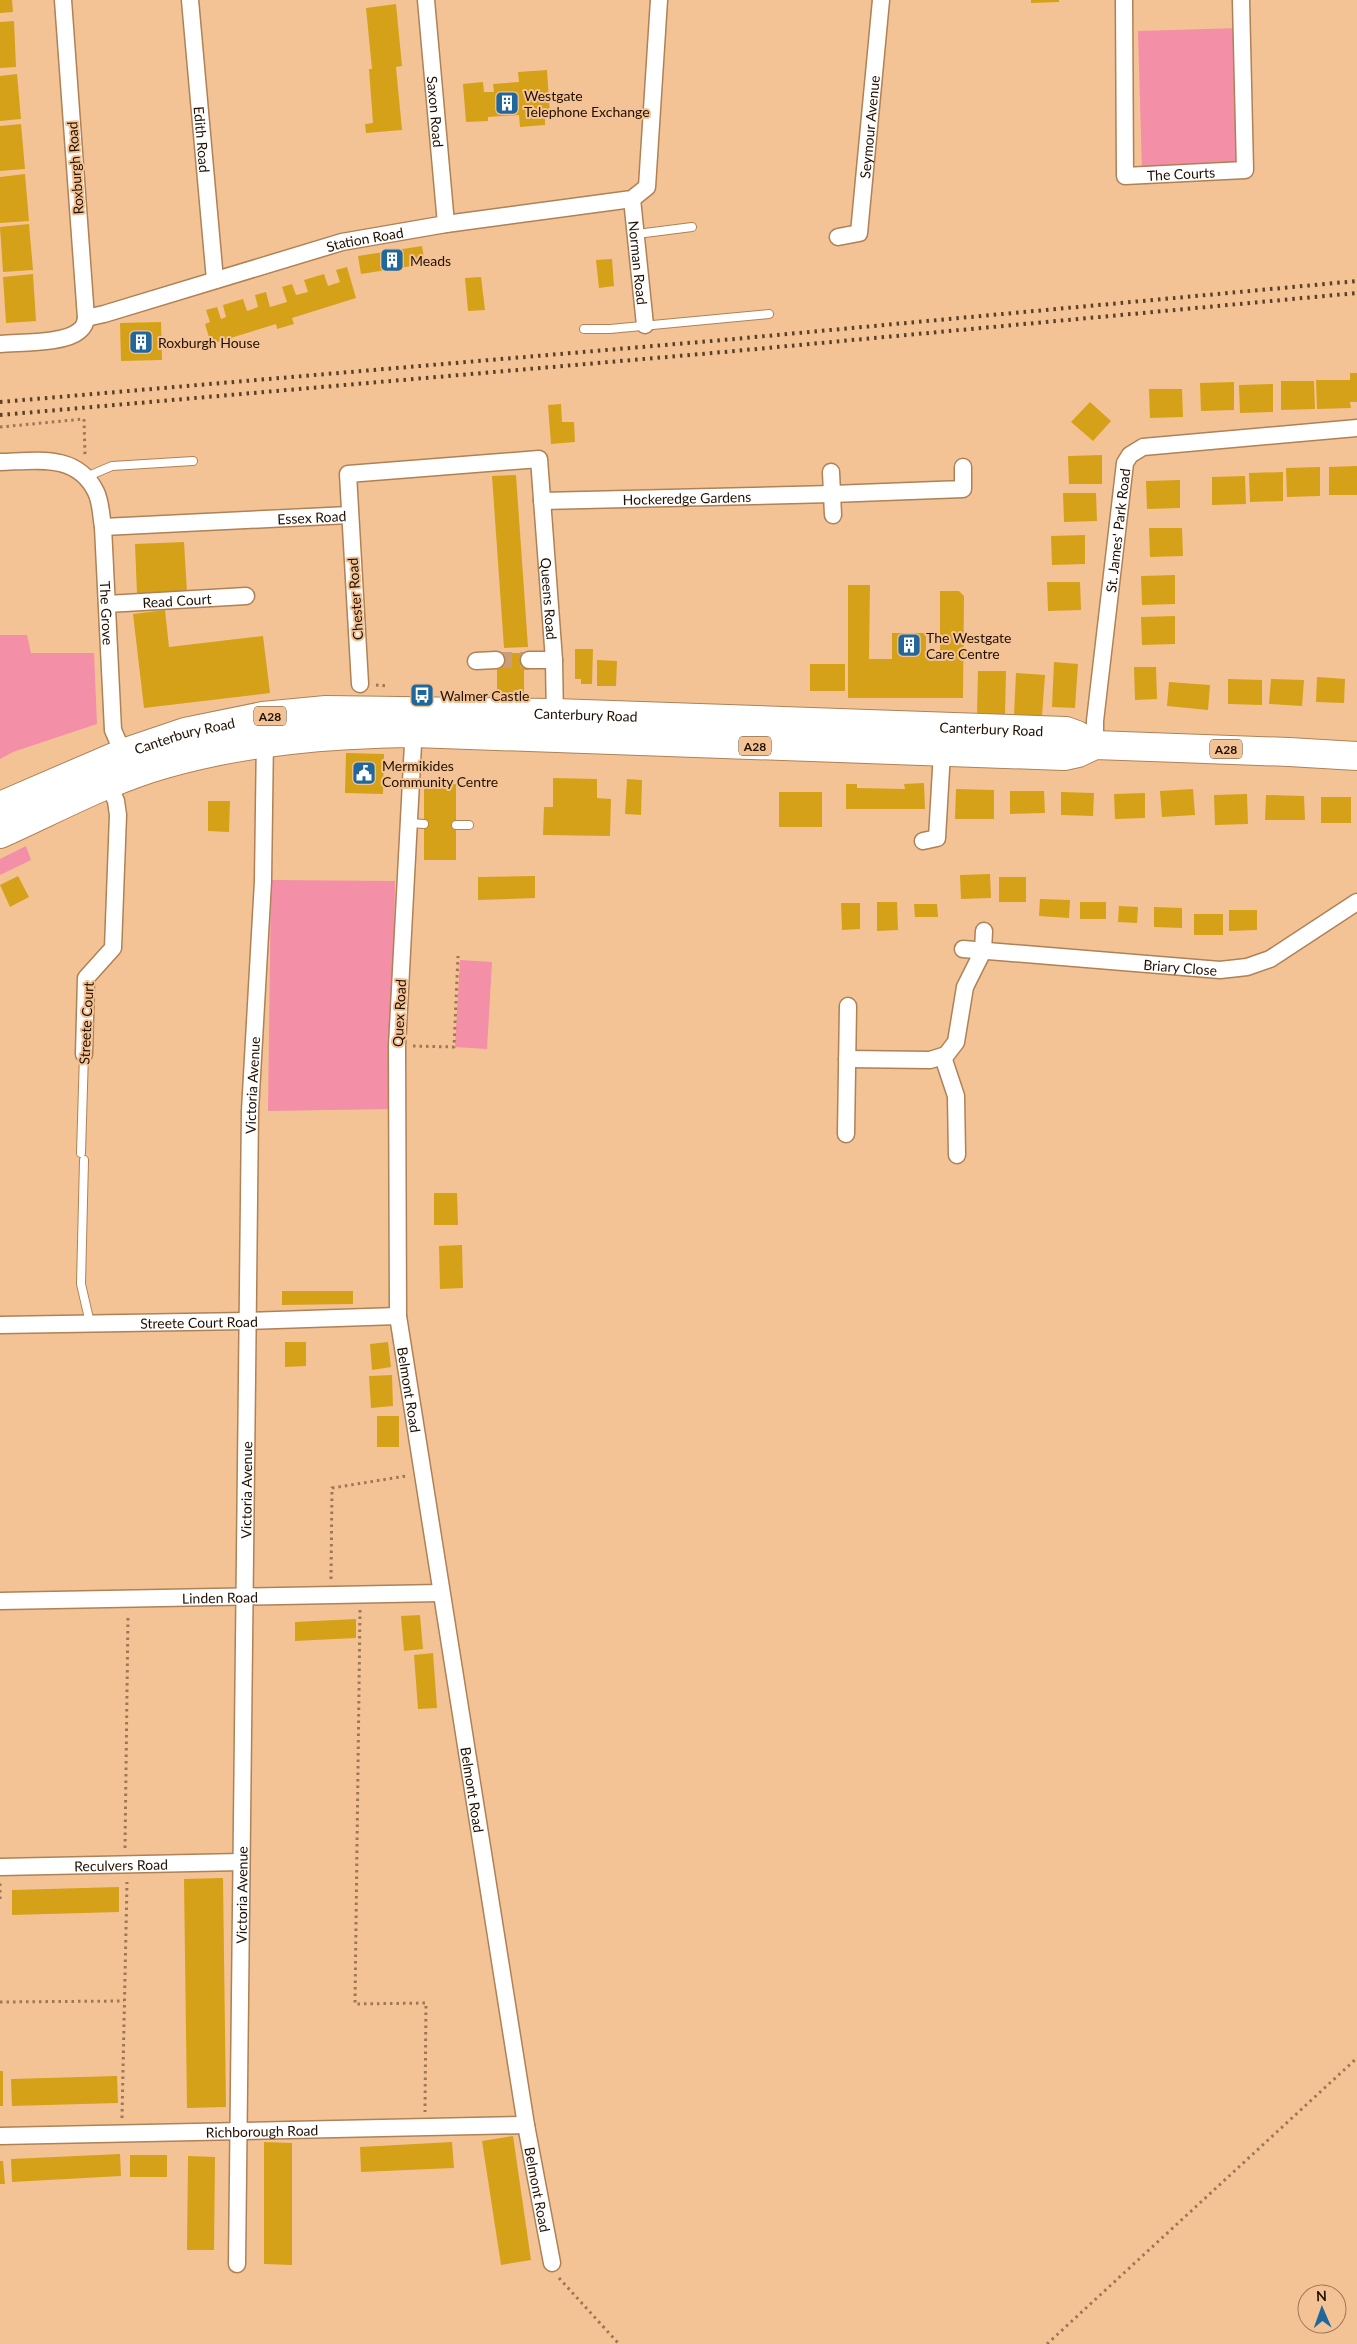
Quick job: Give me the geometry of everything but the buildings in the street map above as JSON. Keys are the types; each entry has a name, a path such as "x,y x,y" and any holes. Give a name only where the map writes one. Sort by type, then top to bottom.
{"highway":[{"name":"Canterbury Road","path":"0,806 123,753 185,732 264,729 351,734 414,721 823,735 1066,731 1095,745 1357,756"},
{"name":"Canterbury Road","path":"0,834 109,785 264,729"},
{"name":"Canterbury Road","path":"823,735 942,752 1064,756 1078,753 1095,745"}],"street":[{"name":"Roxburgh Road","path":"64,0 86,318"},
{"name":"Edith Road","path":"190,0 215,280"},
{"name":"Saxon Road","path":"426,0 446,224"},
{"path":"632,199 647,187 659,0"},
{"name":"Seymour Avenue","path":"838,237 859,233 881,0"},
{"name":"The Courts","path":"1124,0 1125,176 1245,170 1241,0"},
{"name":"Station Road","path":"86,318 342,242 446,224 632,199"},
{"name":"Norman Road","path":"632,199 638,234 645,325"},
{"path":"0,344 57,339 77,333 84,327 86,318"},
{"name":"St. James' Park Road","path":"1095,745 1095,721 1124,473 1130,455 1143,447 1357,428"},
{"name":"Queens Road","path":"539,459 554,660 555,726"},
{"name":"Essex Road","path":"103,527 349,515 348,474 539,459"},
{"path":"0,462 53,460 85,475"},
{"name":"Hockeredge Gardens","path":"542,501 963,489 963,467"},
{"path":"831,472 833,515"},
{"name":"The Grove","path":"85,475 97,494 103,527 113,730 123,753"},
{"name":"Chester Road","path":"349,515 360,684"},
{"name":"Read Court","path":"107,604 246,596"},
{"path":"476,661 496,660"},
{"path":"528,660 554,660"},
{"name":"Quex Road","path":"398,1316 397,1046 417,824 414,721"},
{"name":"Victoria Avenue","path":"237,2264 250,1112 263,881 264,729"},
{"path":"923,841 937,838 942,752"},
{"path":"109,785 123,753"},
{"name":"Streete Court","path":"84,1054 86,978 112,948 118,815 116,801 109,785"},
{"name":"Briary Close","path":"963,949 1220,970 1247,968 1270,959 1357,902"},
{"path":"847,1059 930,1060 943,1056 952,1049 956,1042 965,987 984,951 984,931"},
{"path":"846,1134 848,1006"},
{"path":"943,1056 956,1096 957,1155"},
{"name":"Streete Court Road","path":"0,1325 248,1321 398,1316"},
{"name":"Belmont Road","path":"398,1316 526,2125 552,2263"},
{"name":"Linden Road","path":"0,1601 441,1593"},
{"name":"Reculvers Road","path":"0,1867 242,1862"},
{"name":"Richborough Road","path":"0,2136 526,2125"}],"lane":[{"path":"638,234 692,226"},
{"path":"584,329 769,314"},
{"path":"85,475 112,466 193,461"},
{"path":"456,825 469,825"},
{"name":"Streete Court","path":"84,1054 81,1284 90,1323"}],"path":[{"path":"0,427 84,418 85,475"},
{"path":"397,1046 454,1046 458,956"},
{"path":"331,1595 332,1488 422,1473"},
{"path":"360,1594 355,2004 426,2003 425,2127"},
{"path":"122,2133 125,2001 128,1599"},
{"path":"0,2002 125,2001"},
{"path":"1047,2344 1357,2058"},
{"path":"552,2263 560,2278 619,2344"}],"shaded area":[{"path":"1240,28 1244,167 1142,171 1138,31"},
{"path":"0,635 27,635 31,653 94,653 97,724 13,752 0,759"},
{"path":"26,846 31,860 0,875 0,859"},
{"path":"271,880 395,881 392,1109 268,1111"},
{"path":"460,960 492,962 487,1049 455,1047"}],"tunnel":[{"path":"496,660 529,660"}],"railway":[{"path":"0,402 723,340 1357,281"},
{"path":"0,415 724,352 1357,293"}],"place":[{"name":"Westgate Telephone Exchange","path":"507,103"},
{"name":"Meads","path":"392,260"},
{"name":"Roxburgh House","path":"141,342"},
{"name":"The Westgate Care Centre","path":"909,645"},
{"name":"Walmer Castle","path":"422,695"},
{"name":"Mermikides Community Centre","path":"364,773"}]}
